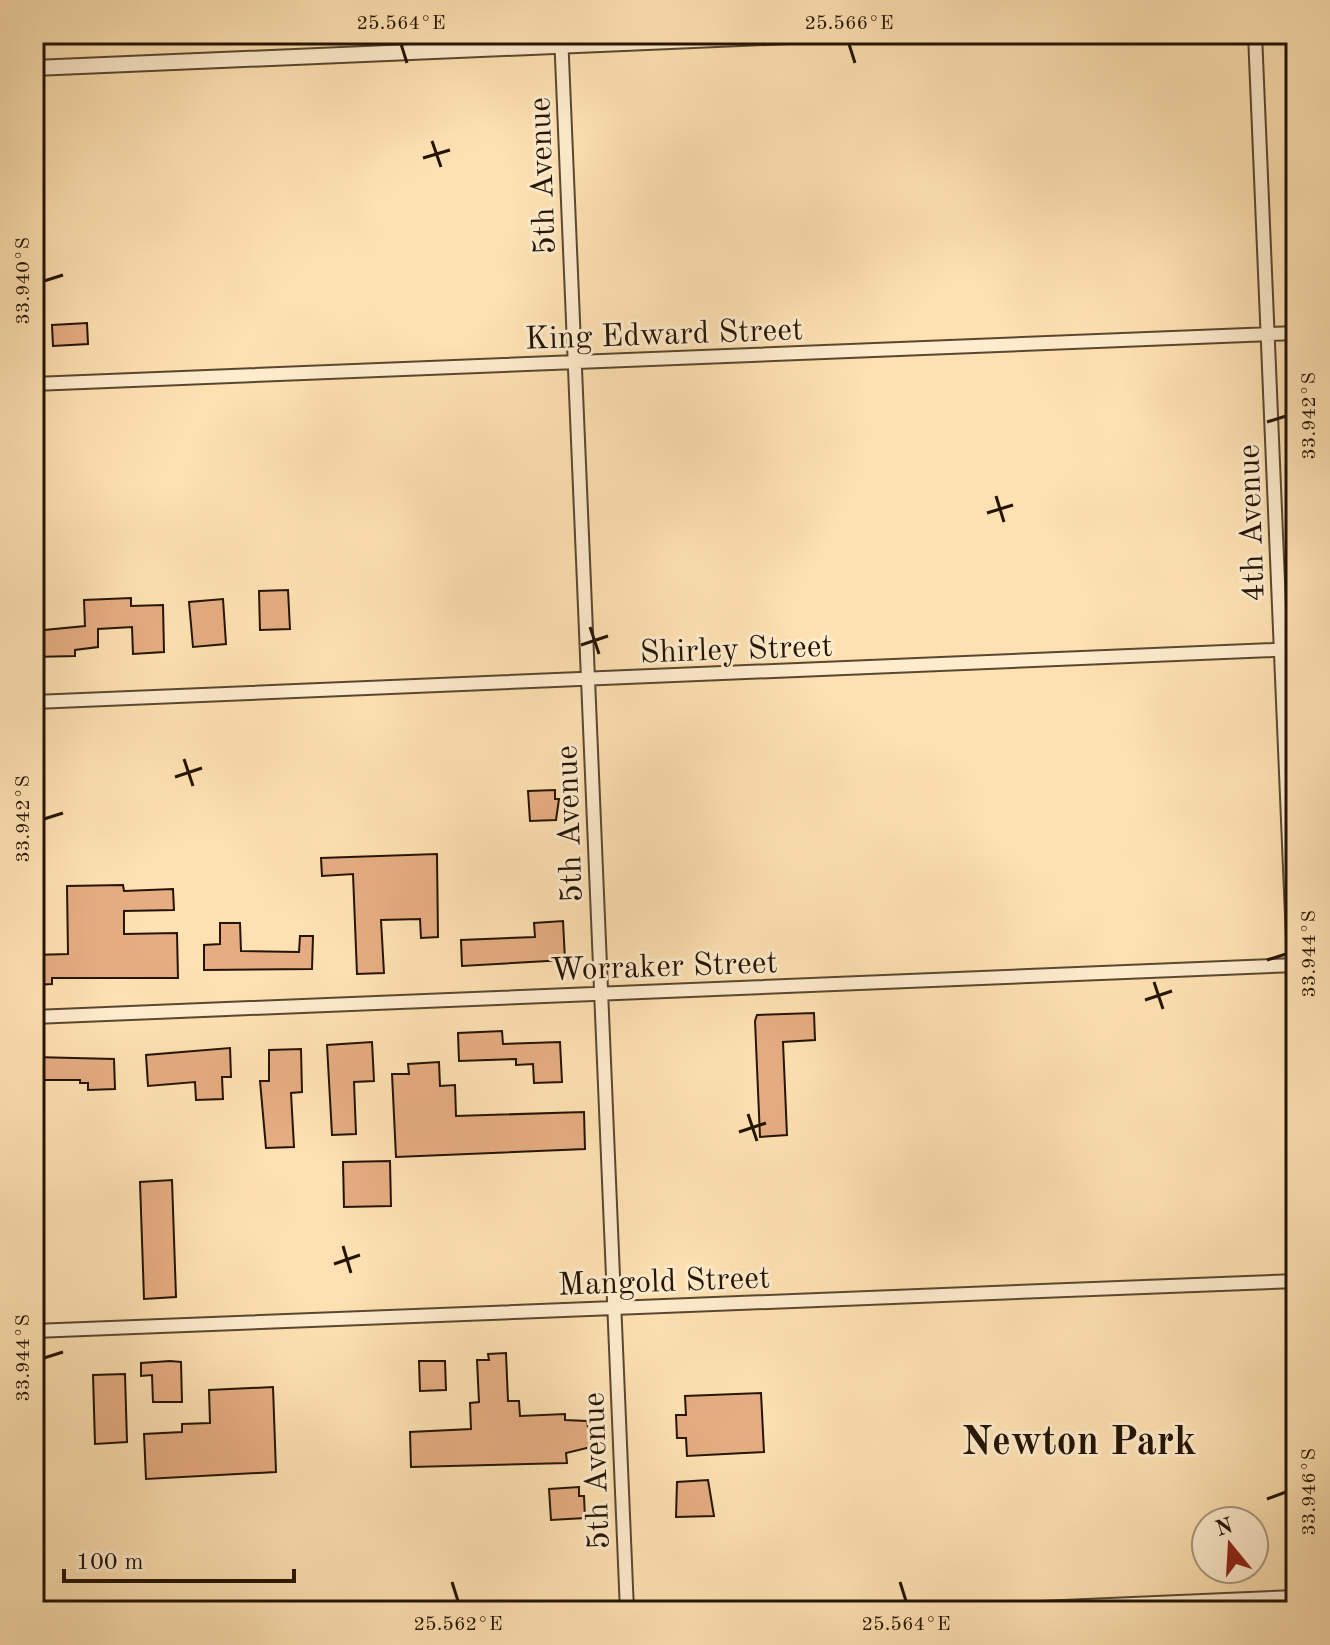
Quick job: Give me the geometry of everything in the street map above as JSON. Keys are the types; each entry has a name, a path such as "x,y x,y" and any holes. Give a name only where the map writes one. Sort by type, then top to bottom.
{"street":[{"path":"34,68 561,39 837,34"},
{"name":"4th Avenue","path":"1255,34 1296,1011"},
{"name":"5th Avenue","path":"561,39 627,1611"},
{"name":"King Edward Street","path":"34,384 1296,333"},
{"name":"Shirley Street","path":"34,702 1296,649"},
{"name":"Worraker Street","path":"34,1017 1295,965"},
{"name":"Mangold Street","path":"34,1331 1296,1281"},
{"path":"971,1611 1296,1597"}],"building":[{"path":"87,323 88,344 53,346 52,325"},
{"path":"288,590 290,629 260,630 259,591"},
{"path":"131,598 131,606 163,605 164,652 133,654 132,627 98,629 98,647 75,650 75,656 34,657 34,631 85,626 84,600"},
{"path":"223,599 226,644 193,647 189,602"},
{"path":"555,790 555,799 559,799 556,820 530,821 528,791"},
{"path":"437,854 438,937 421,938 420,919 381,920 384,973 357,974 353,874 322,876 321,858"},
{"path":"123,885 124,891 173,889 174,910 124,911 124,934 177,933 178,978 52,978 52,984 34,985 34,955 68,954 67,886"},
{"path":"563,921 565,960 462,966 461,940 535,937 534,923"},
{"path":"220,923 240,923 241,951 299,952 300,936 313,936 312,969 204,970 204,945 220,944"},
{"path":"814,1013 815,1040 783,1042 787,1135 760,1137 757,1015"},
{"path":"502,1031 503,1044 560,1042 562,1082 534,1083 533,1064 516,1065 516,1059 459,1061 458,1033"},
{"path":"372,1042 374,1081 354,1082 356,1134 332,1135 327,1045"},
{"path":"230,1048 231,1077 222,1077 223,1099 196,1100 195,1082 148,1086 146,1055"},
{"path":"301,1049 302,1092 291,1093 294,1147 266,1148 260,1081 269,1081 269,1050"},
{"path":"34,1057 114,1059 115,1089 88,1090 88,1083 80,1083 80,1080 34,1080"},
{"path":"439,1062 440,1086 455,1085 456,1116 584,1112 585,1149 396,1157 392,1074 409,1074 408,1064"},
{"path":"390,1161 391,1206 344,1207 343,1162"},
{"path":"172,1180 176,1297 144,1299 140,1182"},
{"path":"506,1353 508,1401 519,1401 520,1416 565,1414 565,1420 587,1421 591,1447 566,1453 567,1463 411,1467 410,1432 471,1429 470,1403 479,1402 477,1360 489,1360 488,1354"},
{"path":"419,1361 445,1361 446,1390 420,1391"},
{"path":"181,1362 182,1402 153,1402 152,1375 141,1376 141,1363"},
{"path":"125,1374 127,1442 95,1444 93,1375"},
{"path":"273,1387 276,1472 146,1479 144,1434 182,1432 182,1424 210,1423 209,1390"},
{"path":"761,1393 764,1452 687,1456 686,1438 677,1438 676,1415 686,1415 685,1396"},
{"path":"708,1480 714,1516 676,1517 677,1482"},
{"path":"579,1487 579,1496 584,1496 585,1518 551,1520 549,1489"}],"district":[{"name":"Newton Park","path":"1079,1440"}]}
